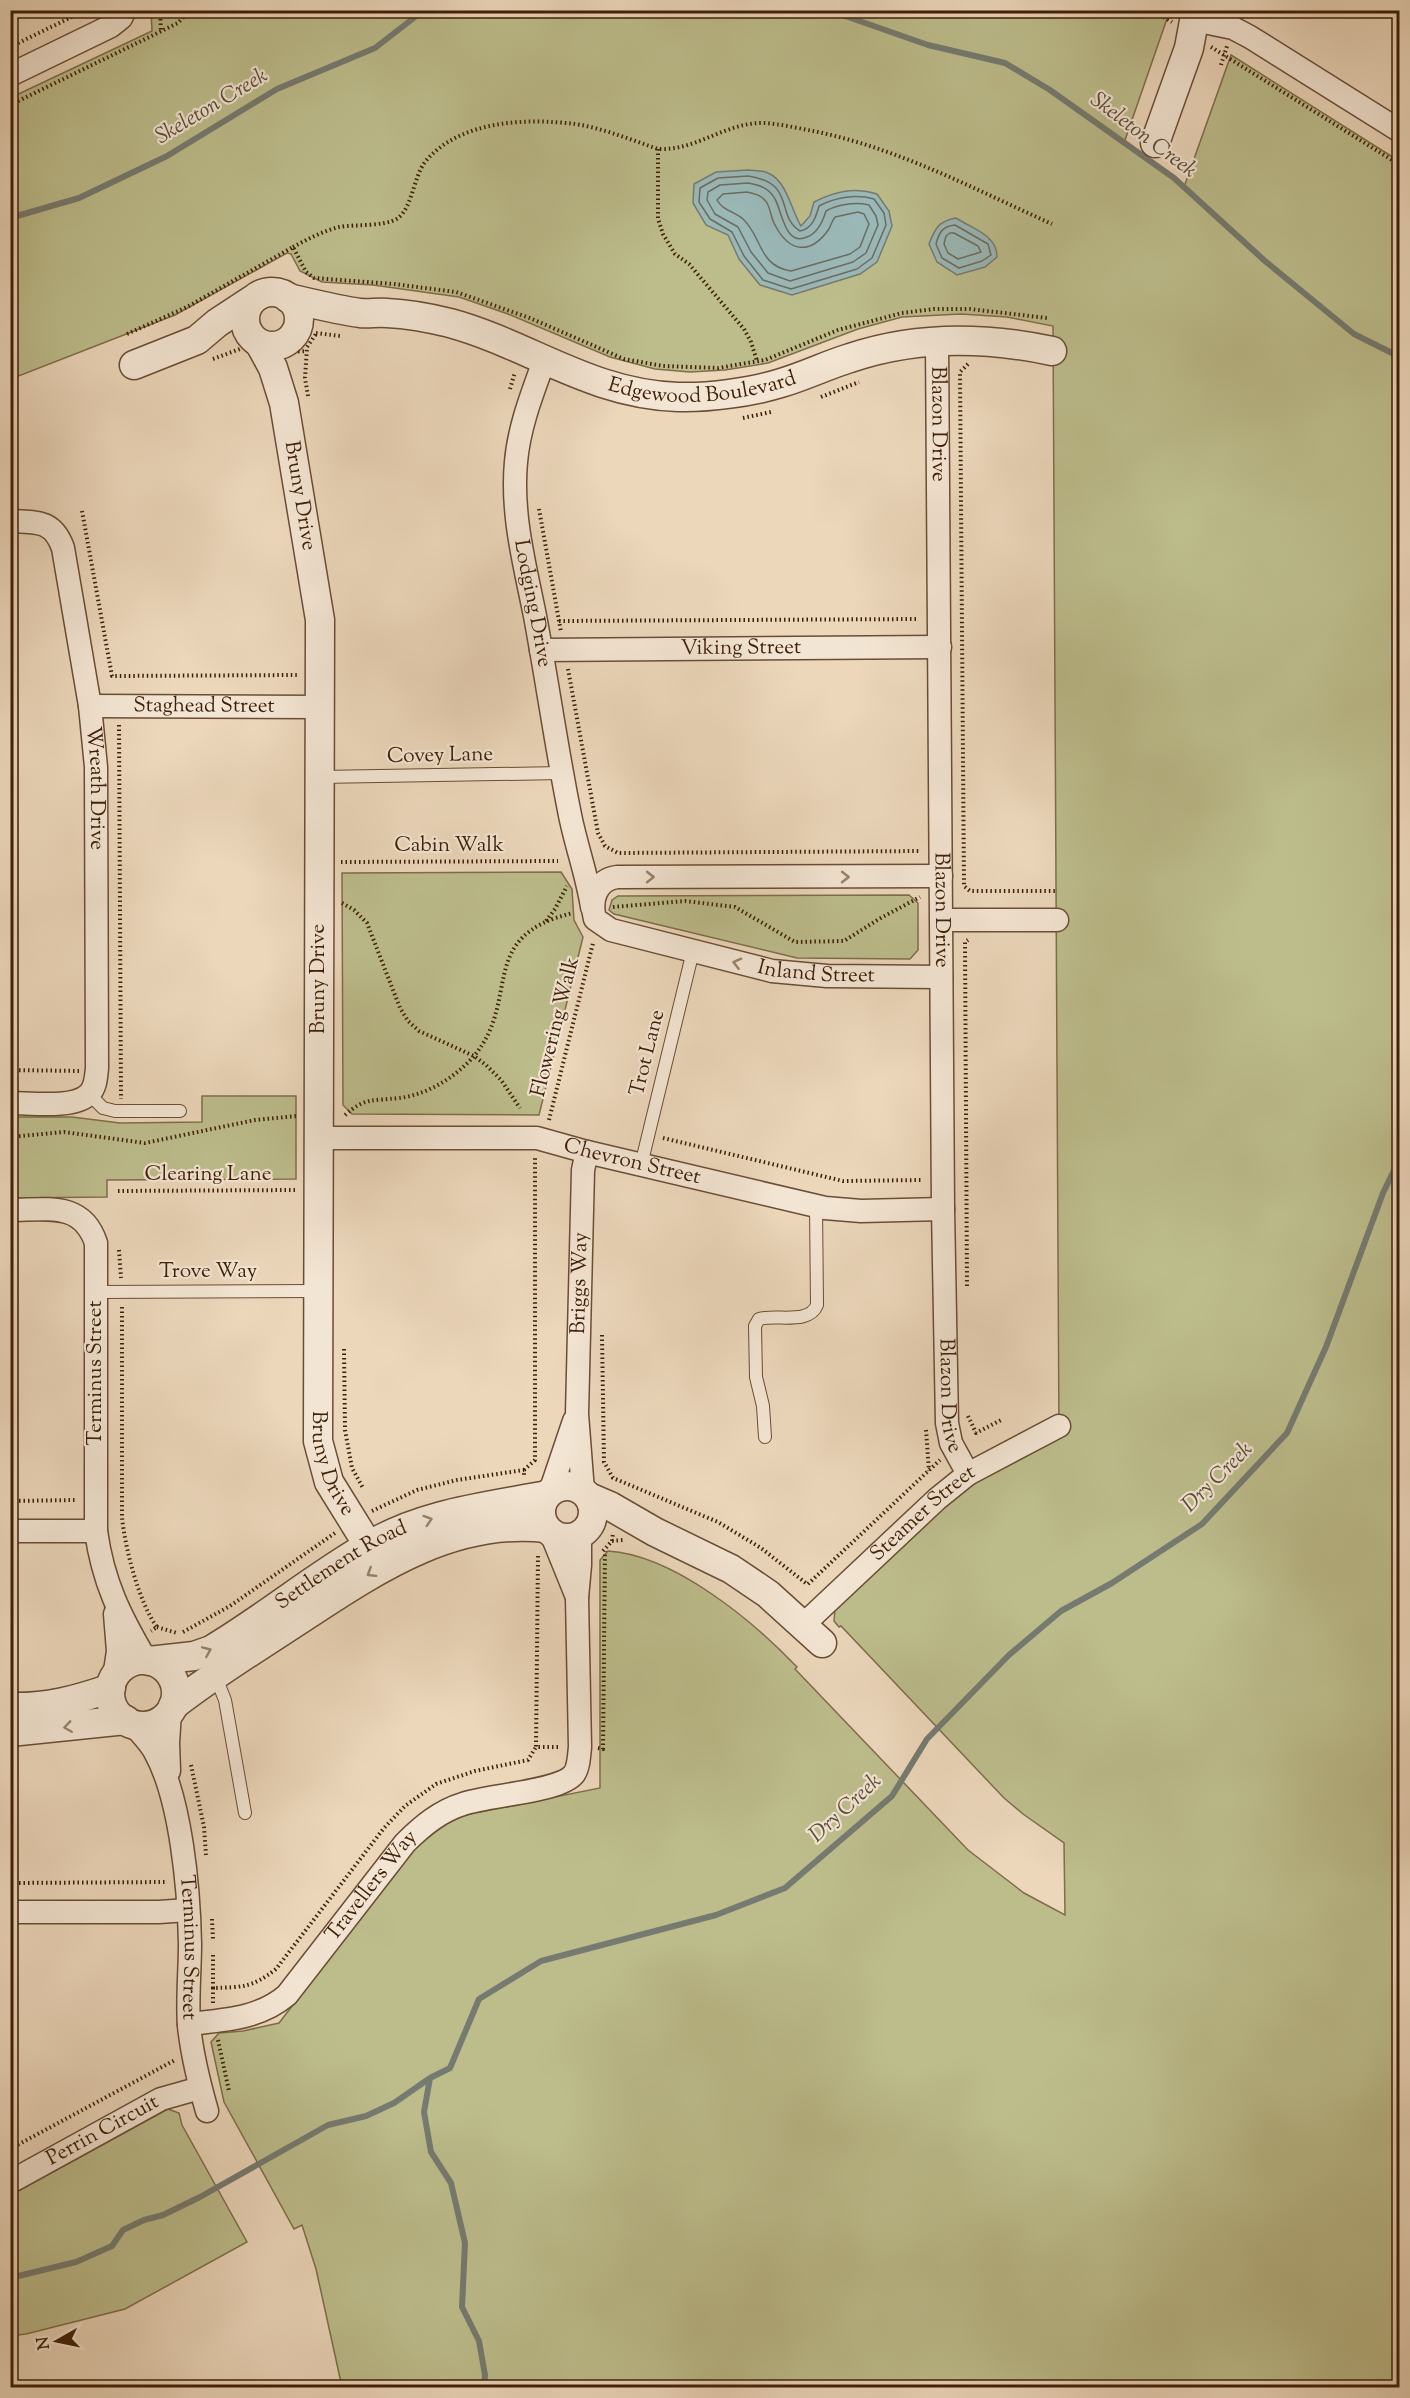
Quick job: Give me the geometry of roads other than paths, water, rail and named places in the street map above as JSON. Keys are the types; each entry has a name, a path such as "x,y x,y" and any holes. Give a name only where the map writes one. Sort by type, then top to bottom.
{"street":[{"path":"10,75 111,26 121,18 125,10"},
{"path":"1155,143 1189,48 1195,15 1233,28 1250,37 1400,131"},
{"path":"134,365 197,340 217,323 261,294 273,292 302,313 272,346 257,342 197,340"},
{"path":"252,300 248,306 245,321 246,328 257,342"},
{"name":"Edgewood Boulevard","path":"302,313 353,324 396,314 449,323 482,334 541,370 610,387 678,397 778,384 851,357 937,342 1019,344 1052,351"},
{"name":"Bruny Drive","path":"284,403 302,313"},
{"name":"Bruny Drive","path":"257,342 273,368 284,403 320,620 318,1441 329,1482 368,1545"},
{"name":"Blazon Drive","path":"937,342 943,1209 947,1423 951,1443 968,1474"},
{"name":"Lodging Drive","path":"541,370 521,430 516,462 515,496 522,550 576,848 588,881 597,896"},
{"name":"Wreath Drive","path":"10,522 42,523 51,528 59,537 63,548 90,706 96,767 97,1071 96,1083 89,1094"},
{"name":"Viking Street","path":"541,650 940,647"},
{"name":"Staghead Street","path":"90,706 318,707"},
{"path":"576,848 588,864 597,896 941,886"},
{"name":"Inland Street","path":"597,896 595,919 611,930 771,971 827,976 941,977"},
{"path":"942,920 1057,920"},
{"path":"10,1103 63,1104 77,1101 89,1094"},
{"name":"Chevron Street","path":"320,1127 537,1138 641,1165 816,1205 861,1211 943,1209"},
{"name":"Briggs Way","path":"586,1494 577,1414 583,1170 587,1152"},
{"name":"Terminus Street","path":"10,1210 63,1210 76,1214 85,1221 96,1244 89,1531 98,1548 115,1604 144,1654"},
{"name":"Briggs Way","path":"548,1494 577,1414"},
{"name":"Steamer Street","path":"812,1634 937,1499 968,1474 1059,1426"},
{"path":"577,1598 541,1512 548,1494 567,1486 731,1569 768,1594 812,1634"},
{"name":"Settlement Road","path":"144,1654 194,1656 212,1650 368,1545 424,1520 464,1509 548,1494"},
{"path":"577,1598 582,1534 592,1519 592,1504 586,1494"},
{"name":"Settlement Road","path":"171,1709 215,1675 362,1579 413,1551 441,1540 469,1533 528,1526 548,1531"},
{"path":"548,1531 565,1539 609,1529 655,1532"},
{"path":"10,1531 89,1531"},
{"name":"Travellers Way","path":"189,2024 247,2016 277,2003 286,1995 405,1843 426,1823 461,1804 553,1786 574,1775 580,1747 577,1598"},
{"name":"Terminus Street","path":"112,1683 118,1651 115,1604"},
{"path":"10,1707 35,1708 68,1702 112,1683 127,1664 144,1654 159,1664 172,1678 176,1697 171,1709 163,1719 153,1724 142,1725 129,1722 10,1732"},
{"path":"112,1683 114,1707 129,1722"},
{"name":"Terminus Street","path":"171,1709 168,1743 169,1784 182,1856 188,1910 189,2024 200,2088 207,2111"},
{"name":"Terminus Street","path":"129,1722 154,1751 169,1784"},
{"path":"10,1912 188,1910"},
{"name":"Perrin Circuit","path":"10,2182 162,2099 200,2088"}],"lane":[{"name":"Covey Lane","path":"319,777 561,773"},
{"name":"Trot Lane","path":"641,1165 693,951"},
{"path":"89,1094 103,1108 121,1111 180,1112"},
{"path":"765,1437 763,1406 756,1377 756,1326 759,1320 767,1317 807,1317 814,1313 817,1305 816,1205"},
{"name":"Trove Way","path":"96,1292 320,1291"},
{"path":"215,1675 225,1700 245,1813"}],"water":[{"path":"748,170 766,172 780,182 801,226 810,216 814,202 822,198 853,191 877,194 889,211 892,226 877,262 860,274 792,295 760,285 739,259 728,235 706,225 693,203 694,184 716,172"},
{"path":"956,218 989,238 996,249 997,257 985,267 957,275 937,262 929,244 938,226"}],"waterway":[{"name":"Skeleton Creek","path":"10,218 79,198 167,156 277,89 375,48 424,10"},
{"name":"Skeleton Creek","path":"828,10 928,45 1005,63 1050,90 1174,178 1265,261 1354,334 1400,357"},
{"name":"Dry Creek","path":"484,2388 485,2375 479,2341 462,2307 465,2243 451,2183 431,2152 424,2112 430,2078 450,2068 479,1999 541,1961 716,1915 785,1888 892,1796 927,1739 1009,1655 1061,1611 1112,1583 1202,1524 1287,1433 1326,1347 1383,1193 1400,1158"},
{"path":"10,2278 76,2262 112,2246 123,2230 144,2220 163,2215 200,2197 328,2125 366,2116 394,2103 430,2078"}]}
